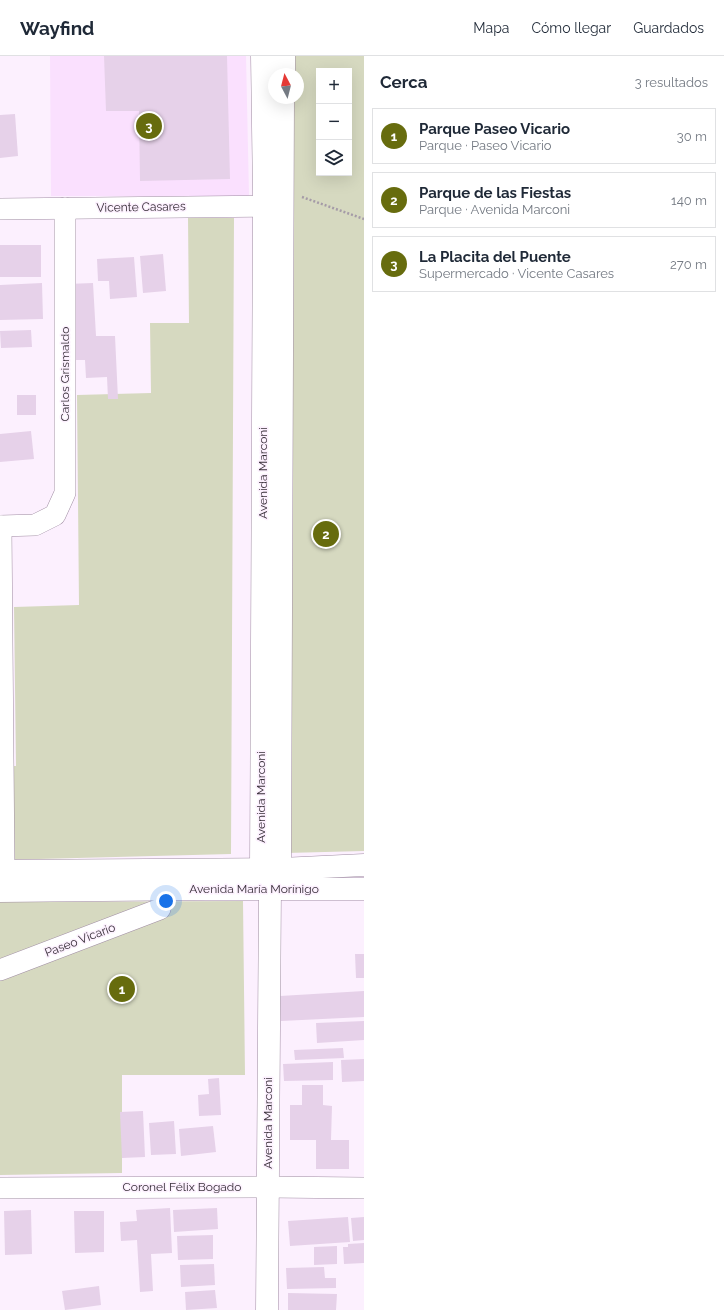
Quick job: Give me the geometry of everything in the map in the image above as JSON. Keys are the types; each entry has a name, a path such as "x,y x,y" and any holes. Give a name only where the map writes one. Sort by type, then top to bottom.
{"main road":[{"name":"Avenida Marconi","path":"262,56 276,203"},
{"path":"284,56 284,68"},
{"name":"Avenida Marconi","path":"267,1310 276,203 283,104"},
{"name":"Avenida María Morínigo","path":"1,877 270,876 364,865"},
{"name":"Avenida María Morínigo","path":"270,876 364,889"}],"street":[{"name":"Vicente Casares","path":"0,209 276,203"},
{"name":"Carlos Grismaldo","path":"0,526 35,525 55,515 64,493 65,208"},
{"path":"0,526 1,877"},
{"name":"Paseo Vicario","path":"0,970 160,909"},
{"name":"Coronel Félix Bogado","path":"0,1188 364,1188"}],"path":[{"path":"276,203 301,196 364,219"}],"shaded area":[{"path":"50,56 246,56 249,196 51,196"}],"green space":[{"path":"292,56 364,56 364,851 286,853 292,104 304,104 304,68 292,68"},
{"path":"188,218 234,218 231,854 0,860 0,766 16,766 14,607 79,605 77,395 151,393 150,323 189,323"},
{"path":"243,901 245,1075 122,1075 122,1173 0,1175 0,902"}],"building":[{"path":"104,56 227,56 230,179 140,181 139,111 106,111"},
{"path":"15,114 18,156 0,158 0,115"},
{"path":"0,245 41,245 41,277 0,277"},
{"path":"163,254 166,291 143,293 140,256"},
{"path":"134,257 137,297 110,299 109,281 98,281 97,259"},
{"path":"42,283 43,319 0,320 0,285"},
{"path":"93,283 96,336 115,336 118,399 108,399 107,377 86,378 85,360 76,360 74,321 67,284"},
{"path":"31,330 32,347 1,348 0,331"},
{"path":"17,395 36,395 36,415 17,415"},
{"path":"31,431 34,459 0,462 0,434"},
{"path":"355,954 364,954 364,978 356,978"},
{"path":"364,991 364,1017 281,1021 280,996"},
{"path":"364,1021 364,1040 317,1043 316,1023"},
{"path":"343,1048 344,1058 295,1060 294,1050"},
{"path":"364,1059 364,1081 342,1082 341,1060"},
{"path":"333,1062 333,1080 284,1081 283,1064"},
{"path":"219,1078 221,1115 199,1116 198,1095 209,1094 208,1079"},
{"path":"302,1085 323,1085 323,1105 332,1106 331,1140 349,1140 349,1169 316,1169 316,1140 290,1140 290,1105 302,1105"},
{"path":"143,1111 145,1157 122,1158 120,1112"},
{"path":"174,1121 176,1154 151,1155 149,1123"},
{"path":"213,1126 216,1152 181,1156 179,1129"},
{"path":"170,1208 172,1253 151,1254 153,1291 140,1292 137,1240 121,1241 120,1222 137,1221 136,1210"},
{"path":"217,1208 218,1229 174,1232 173,1210"},
{"path":"31,1210 32,1254 5,1255 4,1211"},
{"path":"74,1211 104,1211 104,1252 75,1253"},
{"path":"348,1217 350,1242 290,1246 288,1221"},
{"path":"364,1217 364,1240 353,1241 351,1218"},
{"path":"213,1235 213,1259 178,1260 177,1236"},
{"path":"364,1243 364,1263 344,1264 343,1247 348,1247 348,1244"},
{"path":"337,1246 337,1264 314,1265 314,1247"},
{"path":"214,1264 215,1285 181,1287 180,1265"},
{"path":"324,1267 325,1278 336,1278 336,1288 287,1289 286,1268"},
{"path":"99,1286 101,1305 65,1310 62,1291"},
{"path":"215,1290 217,1308 186,1310 185,1292"},
{"path":"288,1293 337,1294 336,1310 288,1310"}],"place":[{"name":"La Placita del Puente","path":"149,126"},
{"name":"Parque de las Fiestas","path":"326,534"},
{"name":"Parque Paseo Vicario","path":"122,989"}]}
